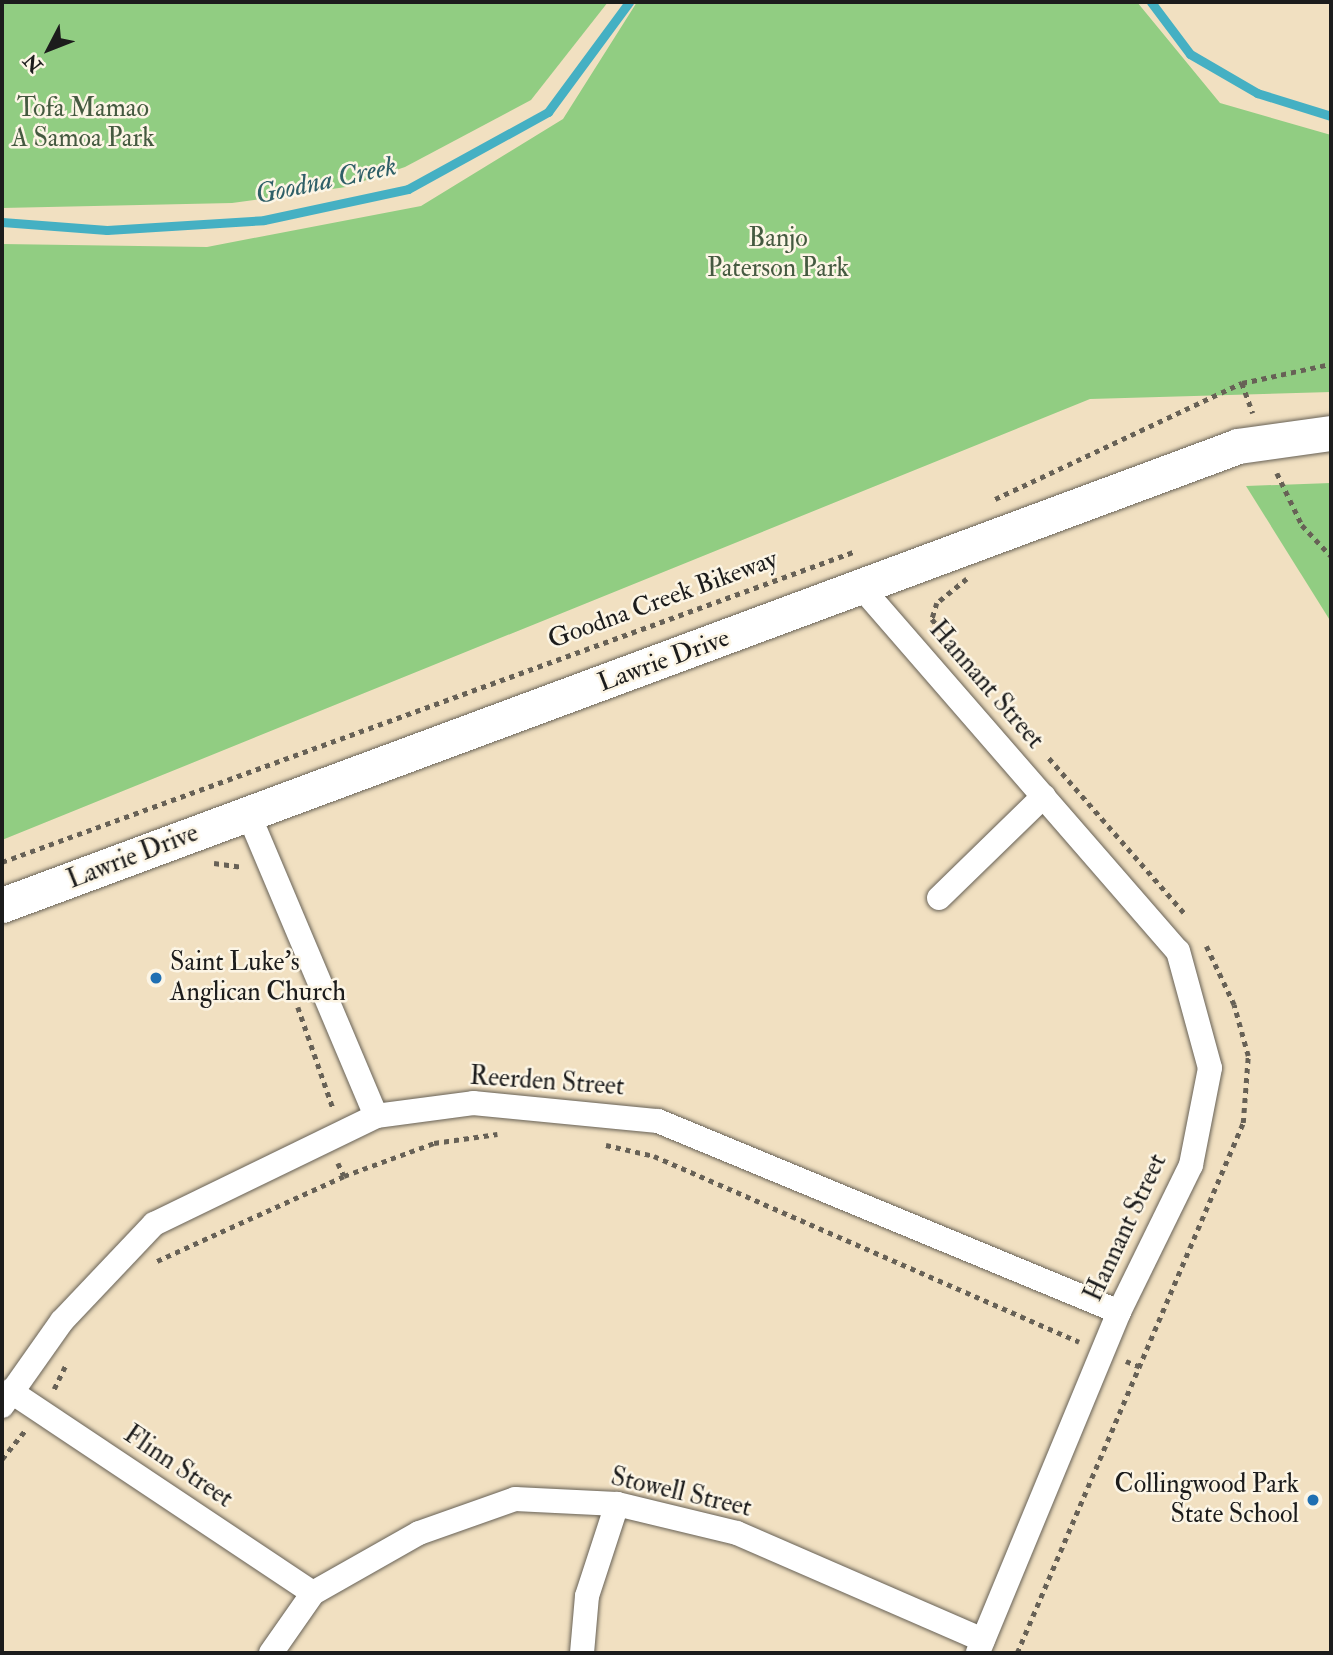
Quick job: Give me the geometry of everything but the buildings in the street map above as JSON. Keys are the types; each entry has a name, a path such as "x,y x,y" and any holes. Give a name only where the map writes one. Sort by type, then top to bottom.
{"street":[{"name":"Lawrie Drive","path":"2,905 957,552 1263,442 1331,432"},
{"name":"Hannant Street","path":"862,588 1178,951 1210,1068 1191,1165 1119,1312 980,1647"},
{"path":"940,898 1044,796"},
{"path":"248,813 376,1116"},
{"name":"Reerden Street","path":"6,1399 62,1321 154,1224 376,1116 473,1103 658,1121 1119,1312"},
{"name":"Flinn Street","path":"6,1399 40,1411 313,1593"},
{"name":"Stowell Street","path":"271,1653 313,1593 419,1533 516,1499 617,1504 737,1532 980,1647"},
{"path":"582,1653 587,1596 617,1504"}],"path":[{"path":"991,501 1242,383 1331,364"},
{"path":"1263,442 1302,525 1331,556"},
{"name":"Goodna Creek Bikeway","path":"2,862 871,546"},
{"path":"957,552 969,583 937,603 932,619 983,682"},
{"path":"1040,747 1189,919"},
{"path":"1017,1653 1243,1123 1248,1056 1234,1005 1202,939"},
{"path":"150,1266 344,1176"},
{"path":"2,1460 40,1411 69,1353"}],"green space":[{"name":"Tofa Mamao A Samoa Park","path":"2,2 608,2 531,100 405,167 346,187 232,203 2,208"},
{"name":"Banjo Paterson Park","path":"637,2 1137,2 1220,103 1331,135 1331,392 1090,399 2,840 2,244 207,247 421,206 563,119"},
{"path":"1331,483 1331,622 1246,486"}],"waterway":[{"name":"Goodna Creek","path":"2,222 107,230 264,220 408,189 548,112 629,2"},
{"name":"Goodna Creek","path":"1151,2 1190,54 1257,93 1331,116"}],"place":[{"name":"Saint Luke's Anglican Church","path":"156,978"},
{"name":"Collingwood Park State School","path":"1313,1500"}]}
